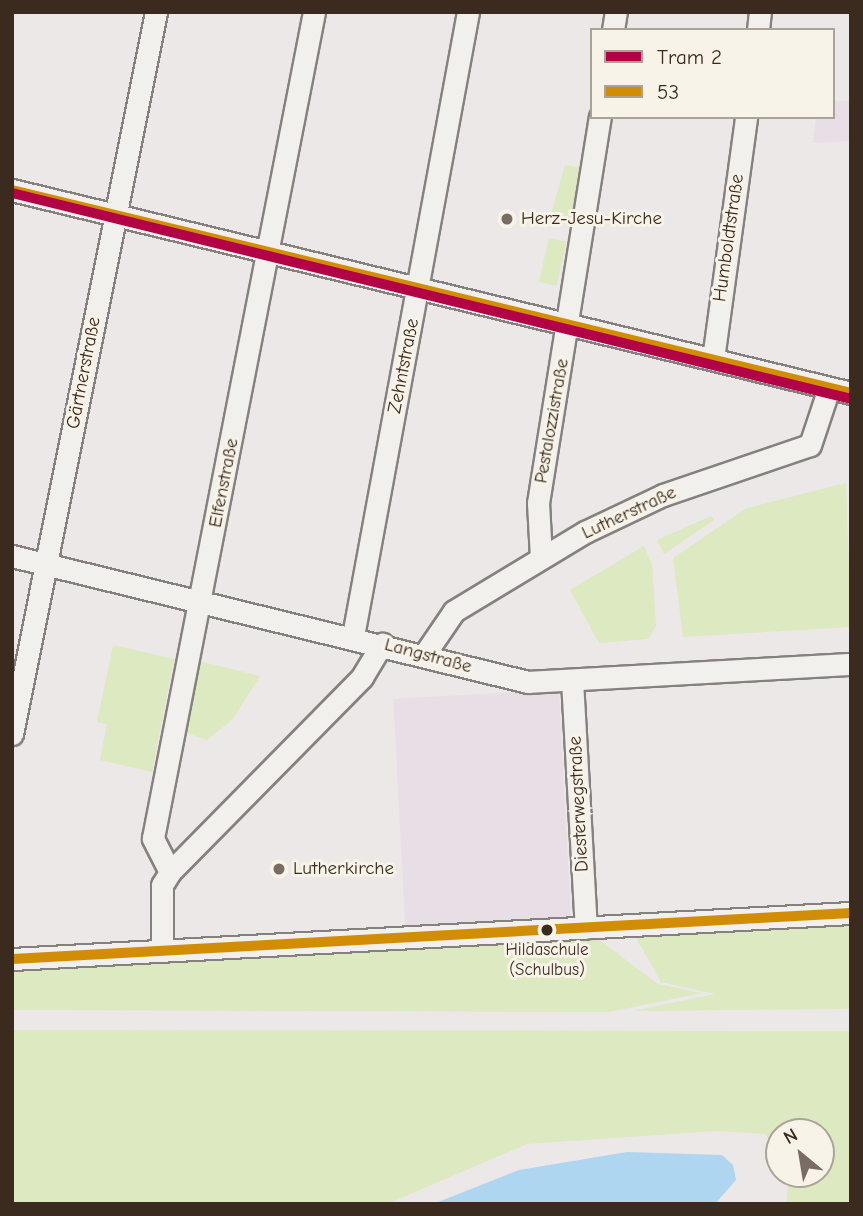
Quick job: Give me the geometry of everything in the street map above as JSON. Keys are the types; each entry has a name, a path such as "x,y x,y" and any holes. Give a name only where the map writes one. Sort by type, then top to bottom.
{"street":[{"name":"Gärtnerstraße","path":"12,734 156,12"},
{"name":"Elfenstraße","path":"170,872 153,838 314,12"},
{"name":"Zehntstraße","path":"353,636 468,12"},
{"name":"Pestalozzistraße","path":"541,558 538,503 600,119"},
{"name":"Humboldtstraße","path":"713,359 746,119"},
{"path":"12,190 851,393"},
{"name":"Lutherstraße","path":"424,655 454,611 541,558 663,495 810,444 829,388"},
{"name":"Langstraße","path":"12,556 353,636 528,682 851,664"},
{"path":"162,949 162,884 170,872 362,677 382,644"},
{"name":"Diesterwegstraße","path":"572,680 586,928"},
{"path":"12,959 851,913"}],"shaded area":[{"path":"851,100 851,141 813,143 816,119 835,119 835,101"},
{"path":"559,690 571,918 405,926 393,699"}],"green space":[{"path":"565,165 581,168 570,225 549,221"},
{"path":"549,238 567,242 556,286 539,282"},
{"path":"846,483 851,627 683,637 673,558 747,508"},
{"path":"711,516 714,520 664,554 657,540"},
{"path":"644,546 652,564 656,626 648,639 599,643 570,590"},
{"path":"113,645 174,659 152,772 100,760 107,724 97,722"},
{"path":"198,661 260,676 232,720 207,740 184,732"},
{"path":"571,919 658,984 702,993 609,1012 12,1010 12,963"},
{"path":"851,923 851,1009 633,1011 715,994 661,982 634,934"},
{"path":"12,1030 851,1031 851,1204 787,1204 788,1188 835,1188 835,1118 765,1118 765,1135 716,1131 527,1144 387,1204 12,1204"}],"water":[{"path":"627,1152 722,1155 733,1165 736,1180 715,1204 433,1204 519,1170"}],"tram line":[{"name":"2","path":"12,193 851,399"}],"transit line":[{"name":"53","path":"12,190 851,393"},
{"name":"53","path":"12,959 851,913"}],"place":[{"name":"Herz-Jesu-Kirche","path":"507,219"},
{"name":"Lutherkirche","path":"279,869"},
{"name":"Hildaschule (Schulbus)","path":"547,930"}]}
